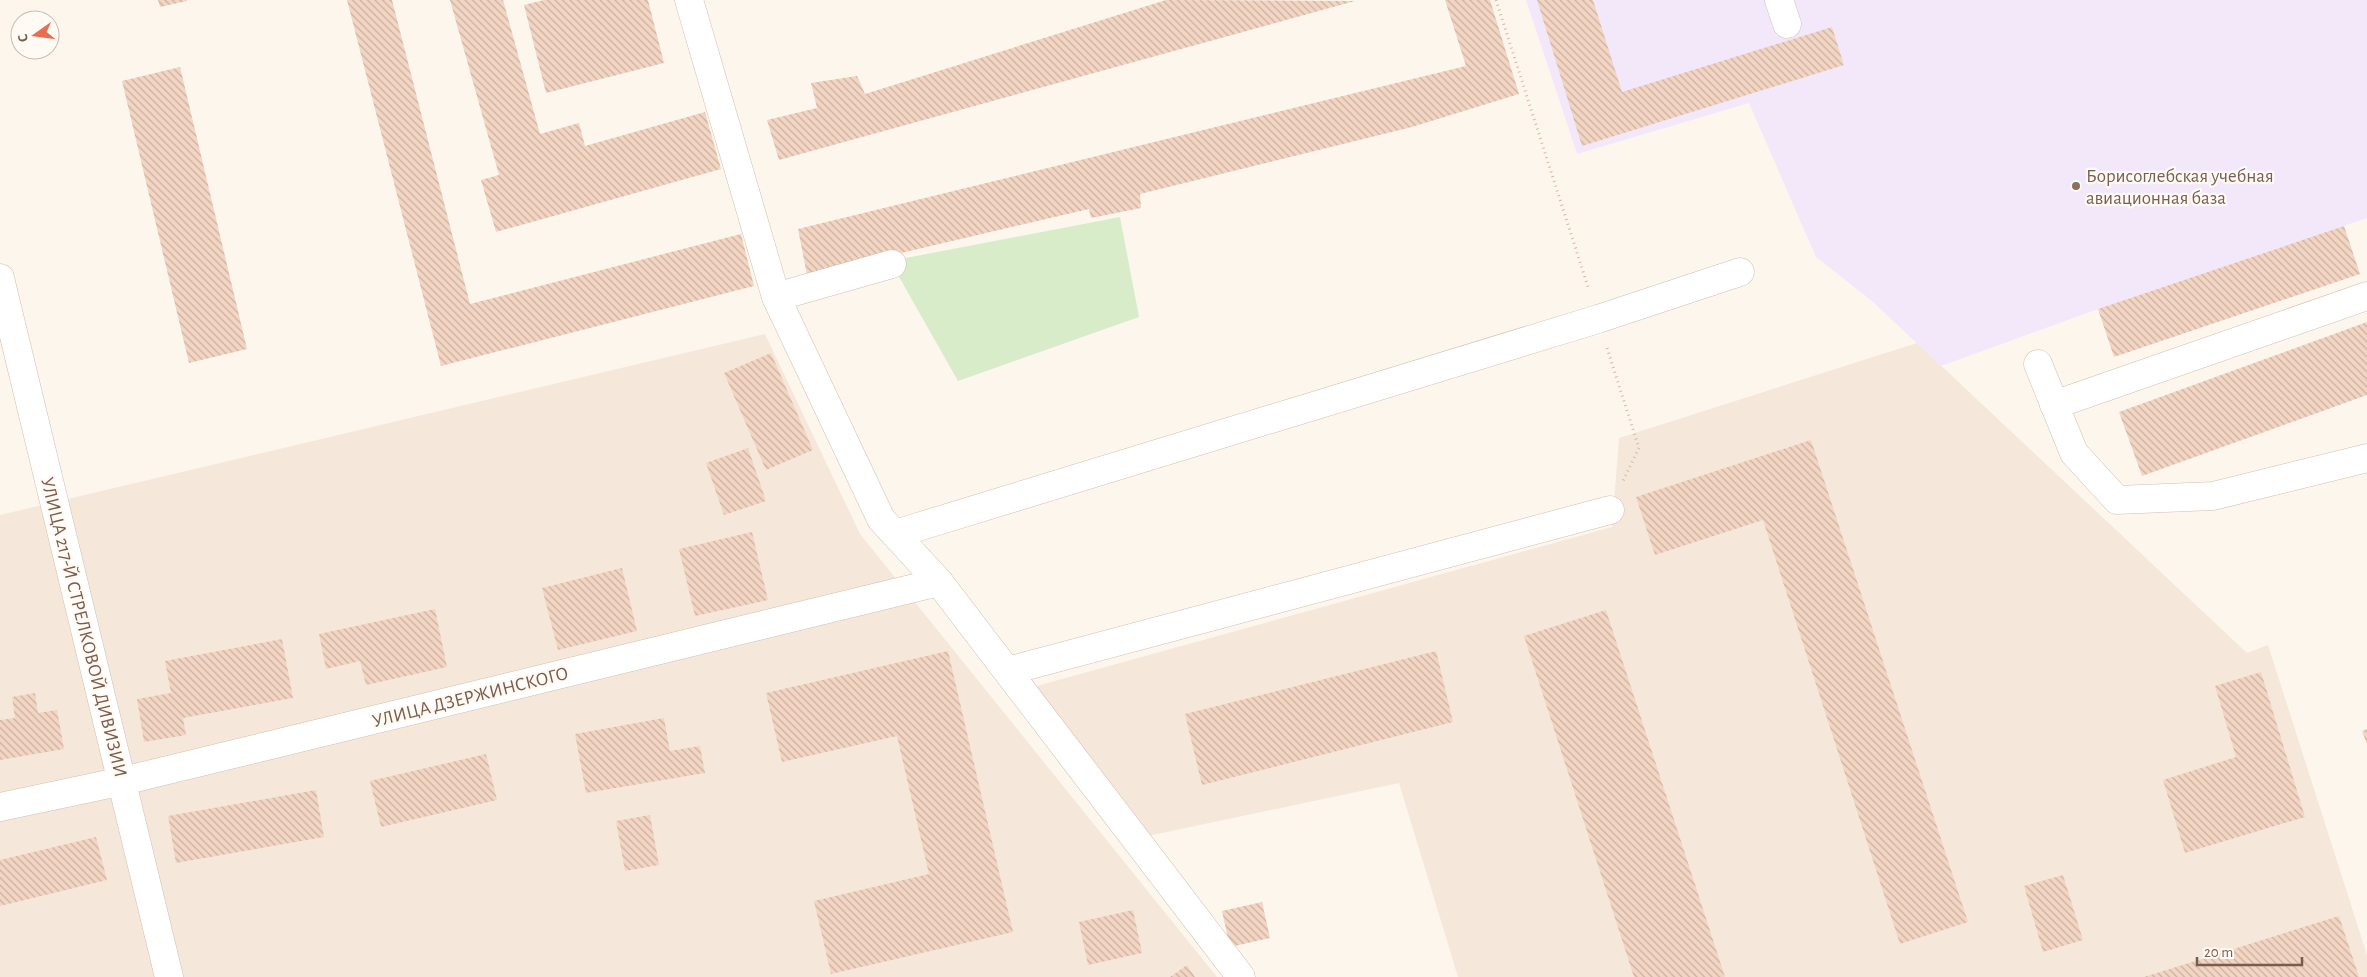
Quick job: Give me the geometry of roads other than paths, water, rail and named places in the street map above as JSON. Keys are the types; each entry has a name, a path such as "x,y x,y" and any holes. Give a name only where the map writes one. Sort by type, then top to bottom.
{"street":[{"path":"689,0 776,297 881,518 939,582 1241,977"},
{"path":"776,297 892,264"},
{"path":"896,534 1598,319 1740,272"},
{"name":"УЛИЦА 217-Й СТРЕЛКОВОЙ ДИВИЗИИ","path":"0,278 123,781 168,977"},
{"path":"2054,405 2367,296"},
{"path":"2038,364 2074,453 2117,500 2213,496 2367,458"},
{"path":"1008,671 1610,510"},
{"name":"УЛИЦА ДЗЕРЖИНСКОГО","path":"0,807 123,781 939,582"}],"place":[{"name":"Борисоглебская учебная авиационная база","path":"2076,186"}]}
